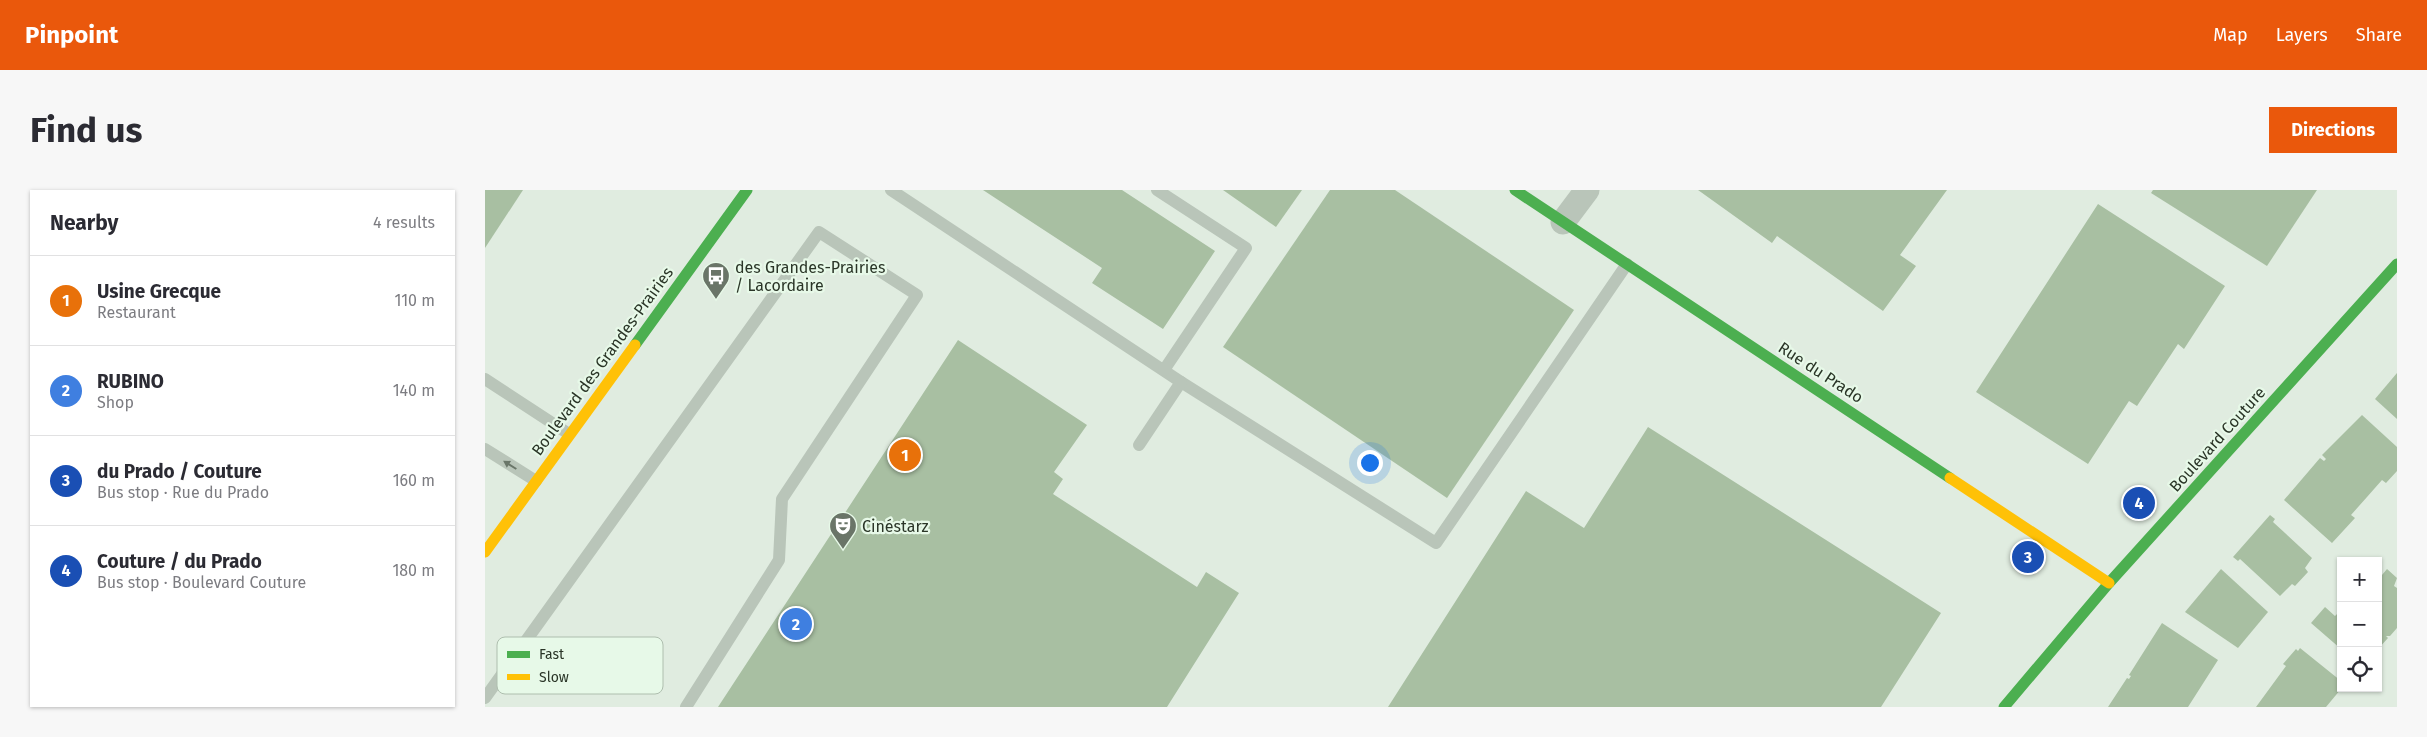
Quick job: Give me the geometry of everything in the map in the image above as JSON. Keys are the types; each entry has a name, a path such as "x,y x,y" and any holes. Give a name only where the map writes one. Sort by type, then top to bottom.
{"street":[{"name":"Boulevard des Grandes-Prairies","path":"485,552 747,190"},
{"name":"Rue du Prado","path":"1515,190 2109,583"},
{"path":"1563,222 1587,190"},
{"name":"Boulevard Couture","path":"2004,707 2109,583 2397,264"}],"lane":[{"path":"891,190 1181,382 1435,543 1627,264"},
{"path":"1157,190 1246,248 1164,370"},
{"path":"529,637 819,232 917,295 782,499 779,560 686,707"},
{"path":"485,379 569,434"},
{"path":"1139,445 1181,382"},
{"path":"485,449 536,481"},
{"path":"485,698 497,681"}],"building":[{"path":"485,190 523,190 485,248"},
{"path":"983,190 1122,190 1215,251 1163,329 1092,283 1102,268"},
{"path":"1223,190 1302,190 1276,227"},
{"path":"1330,190 1395,190 1574,310 1447,498 1223,347"},
{"path":"1698,190 1947,190 1900,255 1916,266 1883,311 1777,236 1772,243"},
{"path":"2153,190 2317,190 2267,266 2151,193"},
{"path":"2098,204 2225,286 2184,349 2178,344 2137,406 2129,401 2088,464 1976,392"},
{"path":"958,340 1087,425 1054,472 1063,479 1053,494 1197,587 1206,572 1239,593 1167,707 718,707"},
{"path":"2397,373 2397,419 2375,399"},
{"path":"2362,415 2397,447 2397,471 2386,483 2382,480 2351,515 2355,518 2332,543 2284,500 2320,458 2324,461 2326,459 2322,455"},
{"path":"1648,427 1941,613 1881,707 1388,707 1526,491 1584,528"},
{"path":"2270,515 2275,519 2273,522 2312,558 2305,568 2308,572 2295,586 2292,584 2280,596 2240,559 2238,561 2233,557"},
{"path":"2221,569 2268,612 2238,648 2185,612"},
{"path":"2387,569 2397,578 2394,586 2397,588 2397,628 2390,636 2386,636 2388,638 2382,645 2382,602 2382,575"},
{"path":"2325,607 2335,616 2337,614 2337,646 2311,623"},
{"path":"2162,623 2218,660 2188,707 2108,707 2127,678 2129,679 2131,676 2129,675"},
{"path":"2300,648 2337,678 2338,692 2326,707 2256,707 2286,666 2283,664 2296,649 2298,651"}],"traffic: fast":[{"path":"635,345 747,190"},
{"path":"1515,190 1950,478"},
{"path":"2004,707 2109,583 2397,264"}],"traffic: slow":[{"path":"485,552 635,345"},
{"path":"1950,478 2109,583"}],"place":[{"name":"des Grandes-Prairies / Lacordaire","path":"716,300"},
{"name":"Usine Grecque","path":"905,455"},
{"name":"Couture / du Prado","path":"2139,503"},
{"name":"Cinéstarz","path":"843,550"},
{"name":"du Prado / Couture","path":"2028,557"},
{"name":"RUBINO","path":"796,624"}]}
